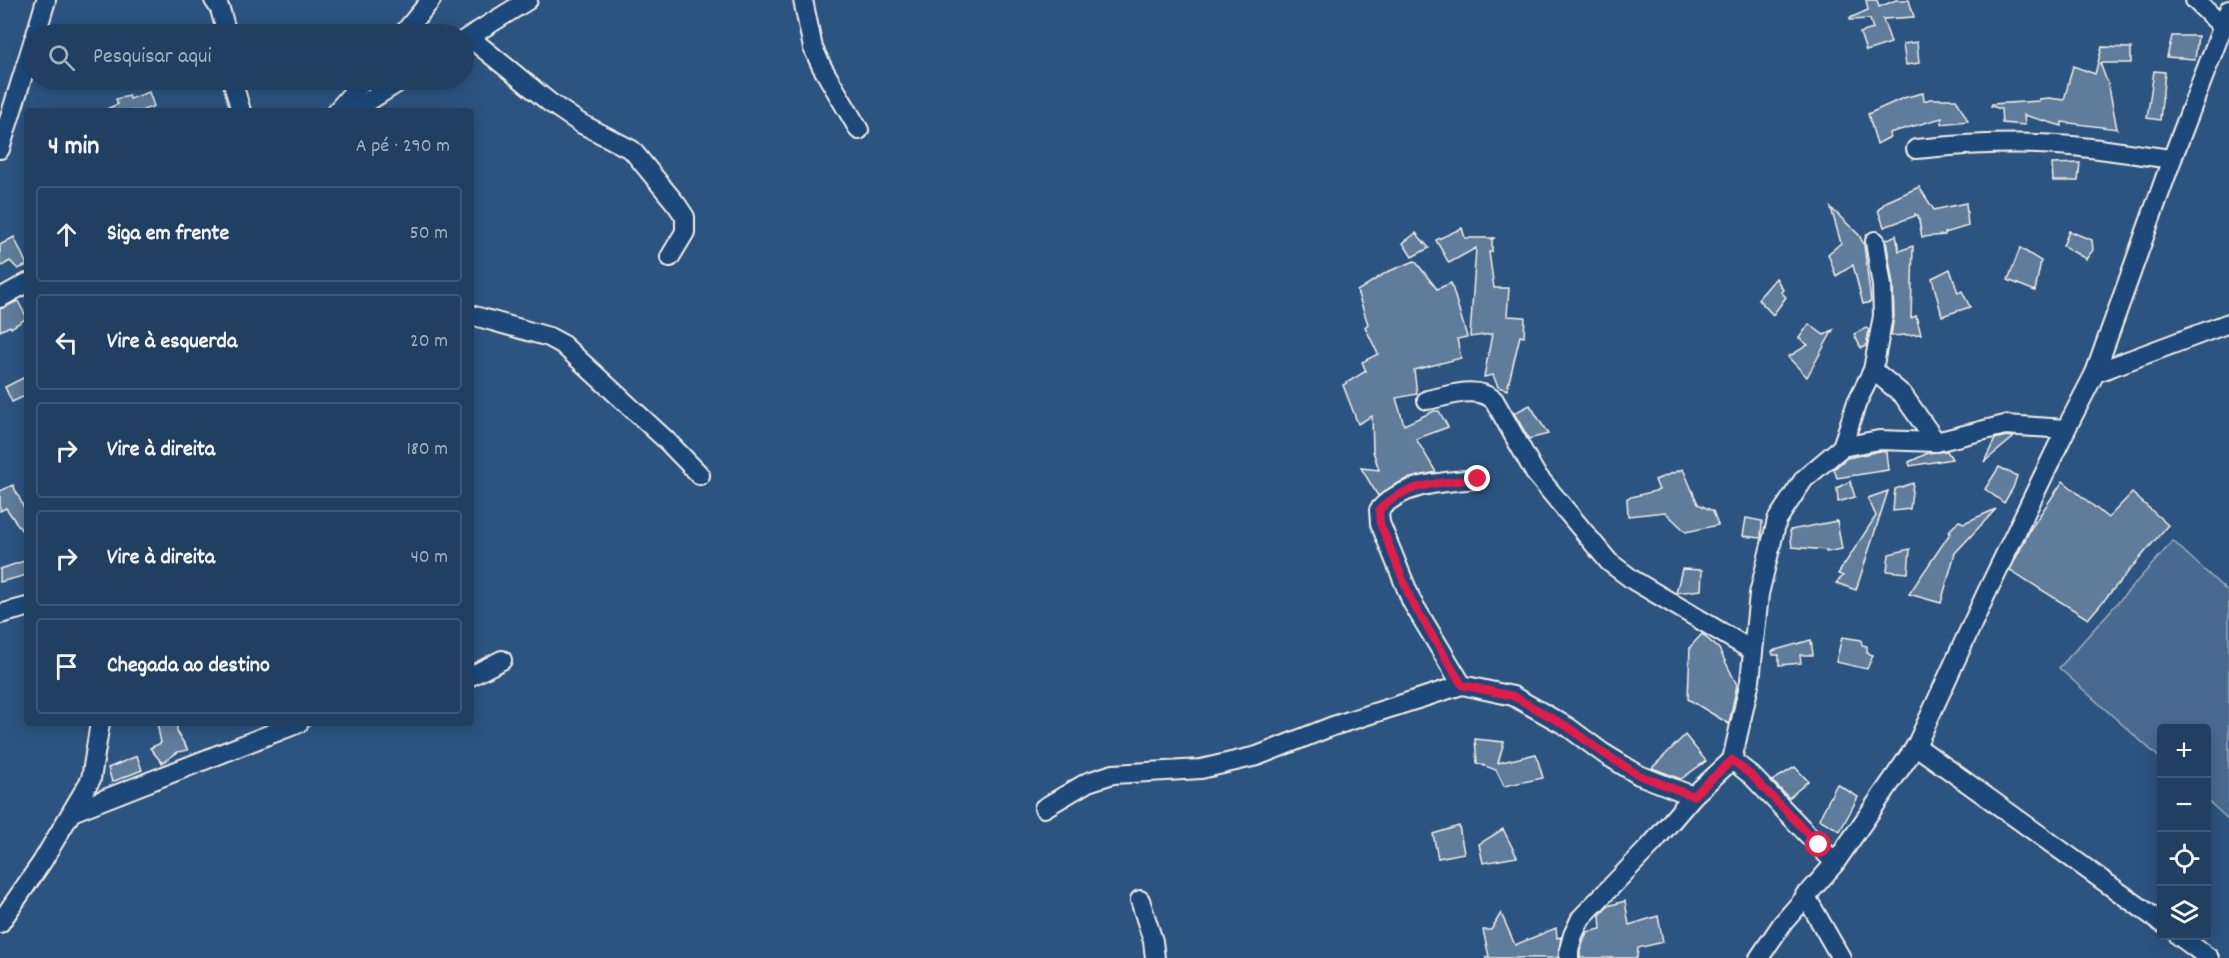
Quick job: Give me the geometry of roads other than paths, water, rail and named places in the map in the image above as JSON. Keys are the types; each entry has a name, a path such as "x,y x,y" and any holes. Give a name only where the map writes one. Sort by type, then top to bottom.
{"street":[{"path":"39,24 46,0"},
{"path":"214,0 220,9 224,24"},
{"path":"411,24 431,0"},
{"path":"474,34 528,0"},
{"path":"803,0 813,48 859,130"},
{"path":"1759,958 1782,924 1835,862 1916,746 1986,594 2066,429 2096,374 2172,159 2226,18 2195,0"},
{"path":"474,45 580,123 632,150 685,217 685,232 670,257"},
{"path":"0,149 24,71"},
{"path":"235,90 240,108"},
{"path":"340,108 355,90"},
{"path":"358,108 386,90"},
{"path":"1916,149 2010,143 2071,146 2172,159"},
{"path":"1842,447 1857,402 1873,370 1883,316 1882,286 1875,241"},
{"path":"0,298 24,285"},
{"path":"474,316 549,337 562,344 666,439 700,475"},
{"path":"2096,374 2229,323"},
{"path":"1873,370 1902,396 1936,442"},
{"path":"1427,400 1474,391 1485,393 1494,400 1535,473 1609,562 1633,580 1753,651"},
{"path":"1569,958 1573,935 1581,918 1652,844 1693,796 1732,760 1750,681 1759,594 1777,520 1804,479 1842,447 1879,440 1936,442 2005,425 2066,429"},
{"path":"1462,685 1412,602 1380,523 1379,510 1389,500 1425,485 1478,479"},
{"path":"0,614 24,607"},
{"path":"474,674 502,660"},
{"path":"1044,808 1088,782 1113,774 1201,769 1257,756 1333,726 1462,685 1513,696 1568,727 1603,753 1639,775 1693,796"},
{"path":"0,923 42,862 91,779 99,726"},
{"path":"72,812 291,726"},
{"path":"1916,746 2157,919"},
{"path":"1732,760 1752,776 1835,862"},
{"path":"1805,895 1841,958"},
{"path":"1140,900 1153,941 1155,958"},
{"path":"2183,940 2199,955"}]}
